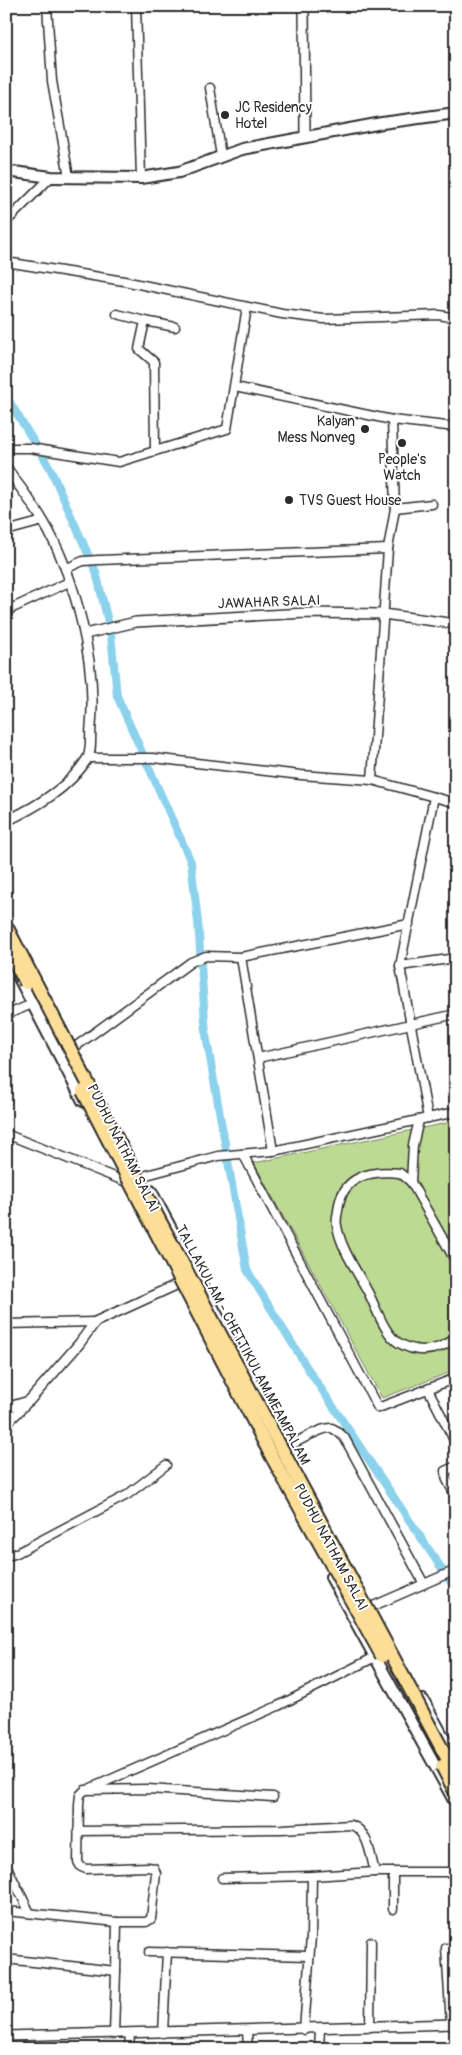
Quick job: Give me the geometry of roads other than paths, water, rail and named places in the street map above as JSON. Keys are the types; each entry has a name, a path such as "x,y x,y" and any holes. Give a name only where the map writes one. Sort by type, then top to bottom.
{"highway":[{"name":"TALLAKULAM - CHETTIKULAM MEAMPALAM","path":"6,926 156,1214 456,1775"},
{"name":"TALLAKULAM - CHETTIKULAM MEAMPALAM","path":"6,946 66,1056 272,1457 456,1793"}],"main road":[{"path":"6,171 51,177 140,178 179,172 242,148 305,136 456,113"},
{"name":"PUDHU NATHAM SALAI","path":"6,918 287,1448 456,1760"},
{"name":"PUDHU NATHAM SALAI","path":"6,955 268,1458 352,1616 456,1804"}],"street":[{"path":"46,6 52,81 69,177"},
{"path":"136,6 140,178"},
{"path":"304,6 305,136"},
{"path":"210,88 221,156"},
{"path":"6,222 51,177"},
{"path":"6,262 124,281 248,307 324,319 439,315 456,318"},
{"path":"6,448 30,448 120,462 227,429 248,307"},
{"path":"117,314 175,327"},
{"path":"145,321 139,349 154,362 156,451"},
{"path":"235,387 392,420 456,427"},
{"path":"372,780 388,549 395,508 392,420"},
{"path":"6,467 43,521 66,569 85,634 94,702 88,758 66,783 36,808 6,821"},
{"path":"395,508 432,504"},
{"path":"6,531 43,521"},
{"path":"66,569 83,561 99,560 388,549"},
{"path":"6,611 69,582"},
{"name":"JAWAHAR SALAI","path":"85,634 136,622 307,613 383,614 456,624"},
{"path":"88,758 153,758 301,775 372,780 456,803"},
{"path":"428,1118 400,966 434,797"},
{"path":"60,1056 191,962 206,957 241,957 409,924"},
{"path":"241,957 273,1151"},
{"path":"400,966 456,958"},
{"path":"6,1015 32,1004"},
{"path":"258,1058 456,1014"},
{"path":"6,1134 124,1181 218,1156 273,1151 456,1112"},
{"path":"411,1182 413,1145 419,1120"},
{"path":"243,1154 378,1408 456,1378"},
{"path":"456,1262 411,1182 400,1173 367,1174 348,1183 338,1202 336,1225 344,1247 387,1330 399,1343 424,1352 442,1348 456,1338"},
{"path":"6,1324 95,1322 196,1276"},
{"path":"6,1425 79,1344 95,1322"},
{"path":"428,1389 456,1444"},
{"path":"6,1408 29,1401"},
{"path":"268,1458 323,1430 331,1428 344,1437 424,1584"},
{"path":"6,1553 11,1555 17,1553 126,1495 166,1466"},
{"path":"456,1466 445,1471 447,1480 456,1497"},
{"path":"352,1616 456,1570"},
{"path":"6,1911 118,1922 146,1922 151,1920 156,1873 154,1868 86,1869 81,1867 78,1862 79,1804 80,1796 85,1790 278,1706 375,1657"},
{"path":"85,1790 148,1789 273,1797"},
{"path":"78,1831 282,1829 351,1825 365,1834 375,1872"},
{"path":"6,1865 10,1877 30,1913"},
{"path":"222,1878 312,1876 375,1872 456,1872"},
{"path":"393,1872 393,1909"},
{"path":"304,2030 312,1876"},
{"path":"114,2034 118,1922"},
{"path":"370,2027 371,1942"},
{"path":"6,2036 304,2030 453,2024 446,1948"},
{"path":"149,1952 309,1956"},
{"path":"162,2033 167,1952"},
{"path":"6,1959 116,1971"},
{"path":"319,2049 320,2029"},
{"path":"248,2031 248,2049"},
{"path":"129,2049 130,2034"}],"waterway":[{"path":"6,396 50,468 96,572 111,634 117,696 191,862 198,922 206,1035 247,1270 308,1369 456,1590"}],"place":[{"name":"JC Residency Hotel","path":"225,115"},
{"name":"Kalyan Mess Nonveg","path":"365,429"},
{"name":"People's Watch","path":"402,443"},
{"name":"TVS Guest House","path":"289,500"}]}
